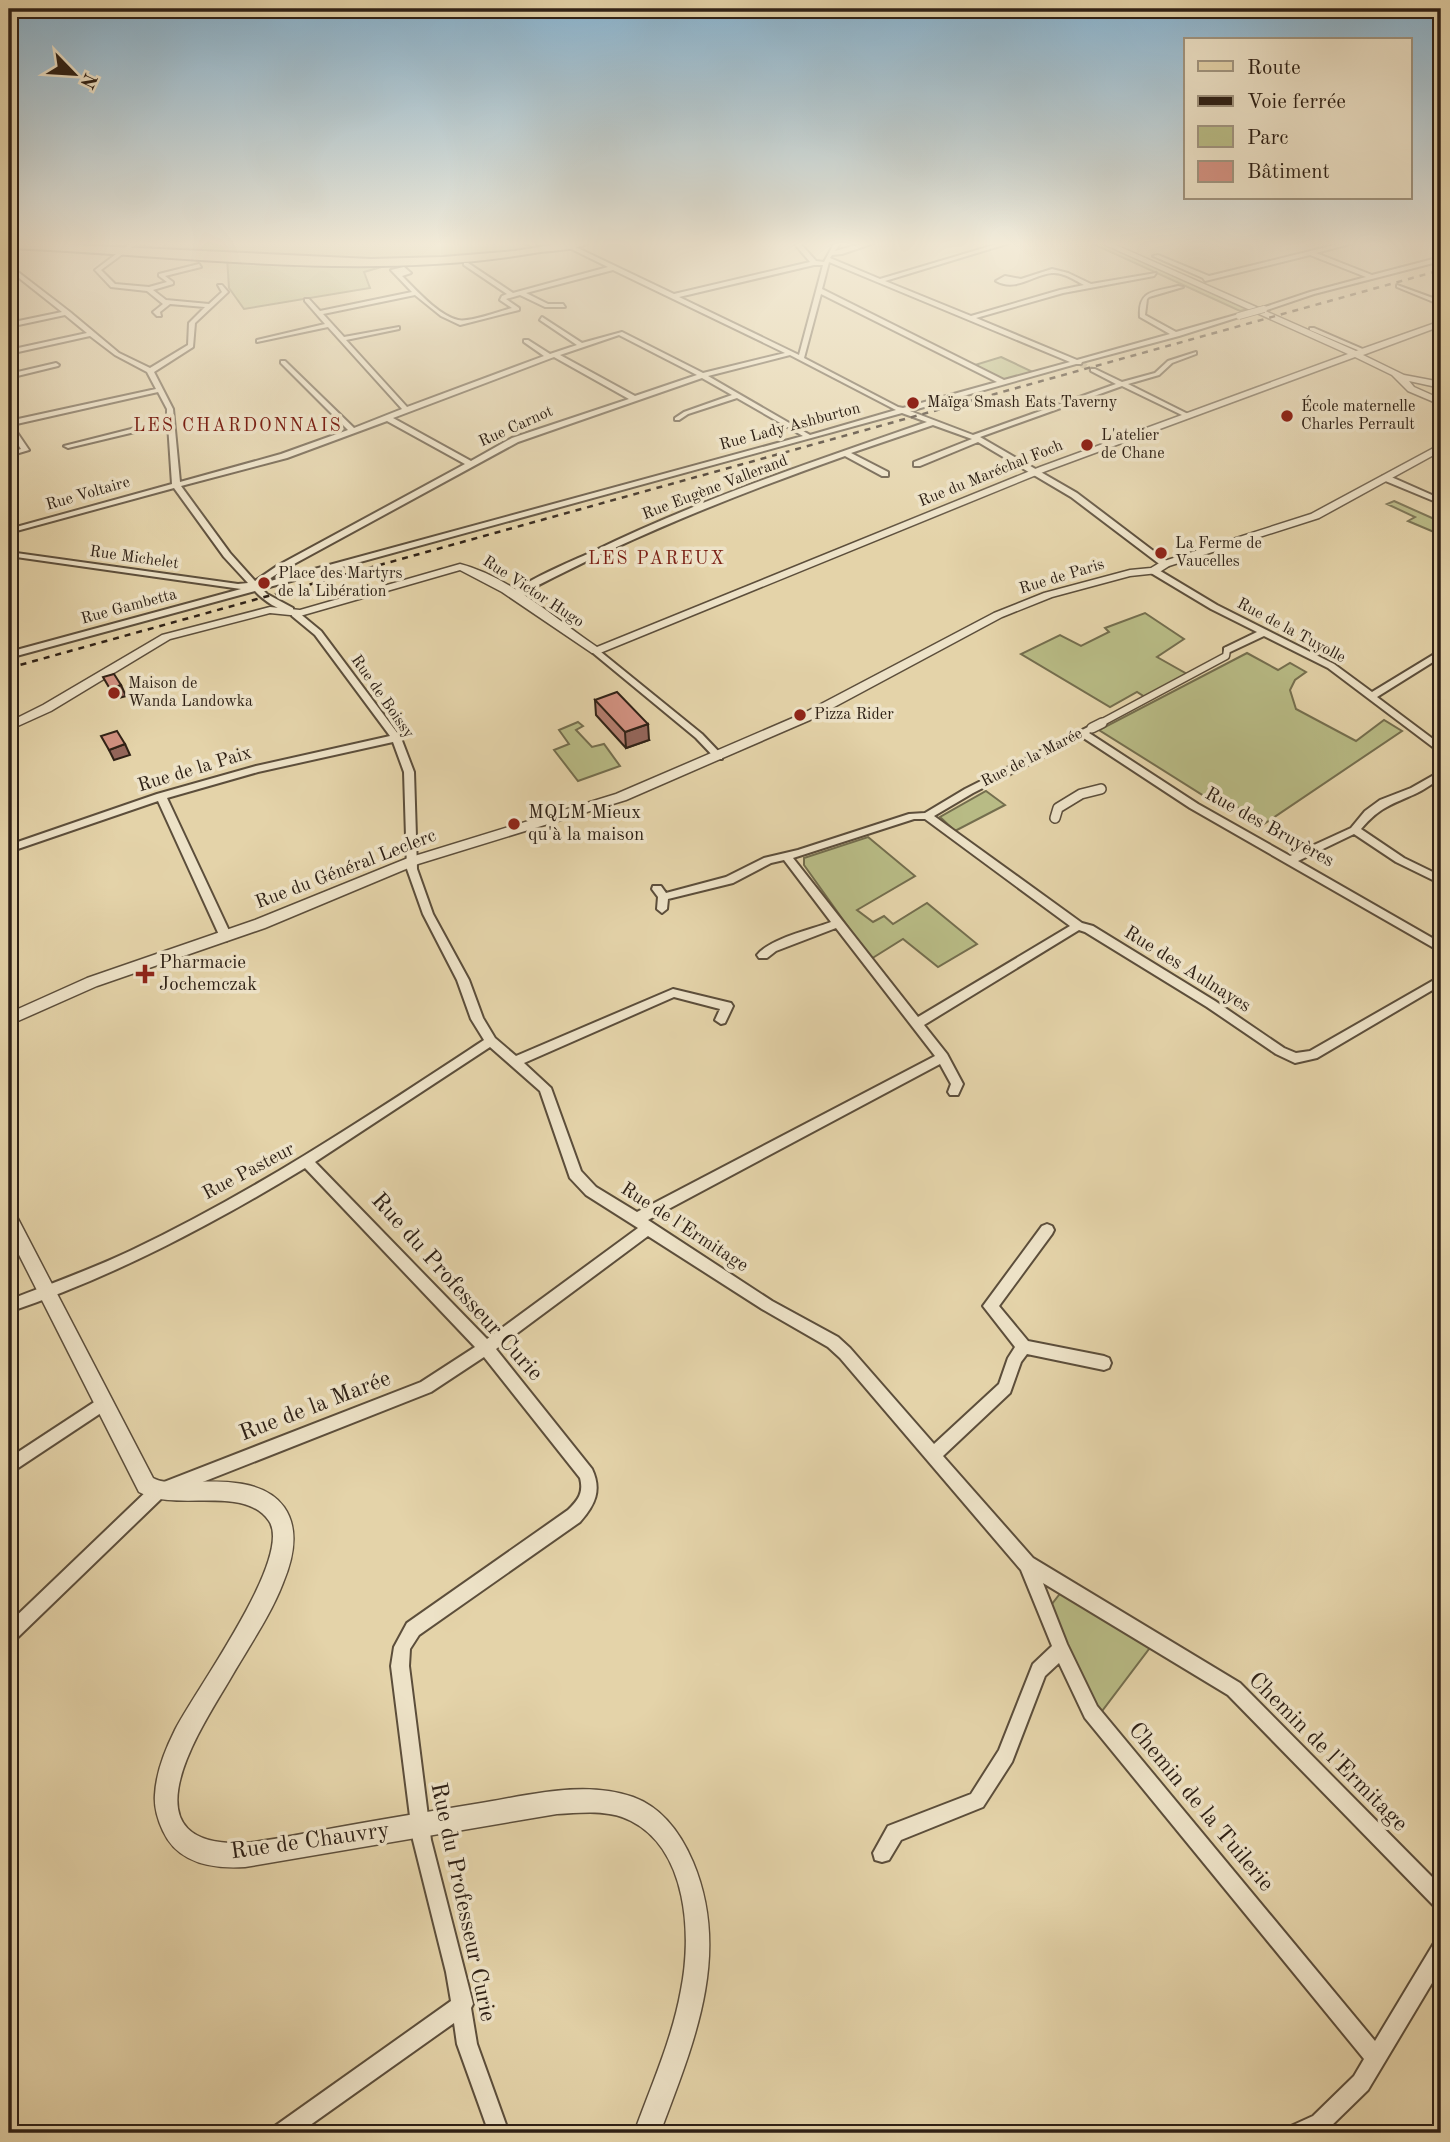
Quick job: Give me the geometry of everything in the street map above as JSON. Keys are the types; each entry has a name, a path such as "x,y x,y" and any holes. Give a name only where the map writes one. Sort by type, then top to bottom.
{"street":[{"path":"9,352 53,342"},
{"path":"103,342 117,354 150,370 170,409 176,485"},
{"path":"150,370 191,346 191,342"},
{"path":"345,342 406,410"},
{"path":"528,342 633,398"},
{"path":"576,342 581,345"},
{"name":"Rue Voltaire","path":"9,531 284,456 590,342"},
{"name":"Rue Voltaire","path":"639,342 702,375"},
{"path":"768,342 904,410 976,438 1037,471"},
{"path":"801,358 805,342"},
{"path":"922,342 1004,383"},
{"path":"1029,342 1079,363"},
{"name":"Rue Lady Ashburton","path":"429,541 1153,342"},
{"path":"1313,342 1353,354"},
{"path":"1333,342 1401,377 1441,385"},
{"name":"Rue du Maréchal Foch","path":"596,650 1037,471 1387,342"},
{"name":"Rue Carnot","path":"273,573 381,512 535,431 702,375 791,353"},
{"path":"917,464 976,438 1121,384 1157,374 1170,362 1194,353"},
{"path":"283,362 352,432"},
{"path":"9,376 57,365"},
{"path":"1093,370 1186,415"},
{"path":"702,375 809,437"},
{"path":"1401,377 1410,388 1441,402"},
{"path":"9,454 25,450 9,424 160,390"},
{"path":"677,419 686,413 736,396"},
{"path":"388,418 470,464"},
{"path":"68,446 171,421"},
{"name":"Rue Eugène Vallerand","path":"513,595 598,550 845,453 934,422"},
{"name":"Rue de Paris","path":"701,765 806,717 998,615 1048,595 1130,573 1160,568 1307,520 1441,447"},
{"path":"845,453 885,474"},
{"name":"Rue de la Tuyolle","path":"1037,471 1214,607 1331,666 1441,750"},
{"path":"1386,478 1441,502"},
{"name":"Rue de Boissy","path":"176,485 228,555 264,597 293,612 318,633 396,737 409,772 413,861"},
{"path":"256,587 429,541"},
{"name":"Rue Michelet","path":"9,554 231,586 256,587"},
{"name":"Rue Victor Hugo","path":"293,612 460,567 469,568 596,650 699,736 719,757"},
{"path":"256,587 273,573 273,576 281,581"},
{"name":"Rue Gambetta","path":"9,655 256,587"},
{"path":"253,614 263,607 264,597"},
{"path":"9,726 53,704 156,640 276,609 293,612"},
{"name":"Rue de la Marée","path":"661,898 729,880 768,860 913,816 927,816 969,790 1226,656 1227,650 1265,632"},
{"path":"1372,696 1439,657"},
{"name":"Rue des Bruyères","path":"1087,730 1194,806 1441,948"},
{"name":"Rue de la Paix","path":"9,849 161,796 256,769 396,737"},
{"name":"Rue du Général Leclerc","path":"9,1019 92,982 226,937 413,861 614,800 701,765"},
{"path":"1291,860 1355,830 1369,813 1384,802 1415,790 1441,774"},
{"path":"1055,818 1058,808 1081,794 1101,789"},
{"path":"161,796 226,937"},
{"name":"Rue des Aulnayes","path":"927,816 1078,926 1089,929 1150,965 1280,1051 1295,1058 1312,1055 1441,980"},
{"path":"1355,830 1400,860 1441,880"},
{"path":"786,856 943,1057 957,1084 954,1092"},
{"name":"Rue de l'Ermitage","path":"413,861 412,869 429,914 463,980 477,1019 491,1041 545,1088 575,1174 591,1191 767,1305 833,1342 1027,1564"},
{"path":"763,955 772,948 837,924"},
{"path":"916,1024 1078,926"},
{"path":"514,1062 673,993 727,1006 721,1020"},
{"name":"Rue Pasteur","path":"9,1306 48,1293 140,1252 307,1162 491,1041"},
{"name":"Rue de la Marée","path":"9,1634 157,1492 426,1387 486,1348 643,1224 943,1057"},
{"name":"Rue du Professeur Curie","path":"307,1162 486,1348 587,1474 591,1493 587,1503 574,1516 413,1629 407,1638 400,1665 420,1825 463,2004 467,2044 499,2133"},
{"path":"9,1218 102,1404 146,1485 157,1492"},
{"path":"1047,1230 990,1306 1024,1347 1104,1363"},
{"path":"933,1455 1005,1388 1015,1358 1024,1347"},
{"path":"9,1467 102,1404"},
{"name":"Rue de Chauvry","path":"157,1492 220,1490 257,1497 275,1511 283,1528 284,1544 280,1563 263,1600 178,1746 166,1790 167,1814 177,1833 188,1845 204,1853 241,1855 547,1804 607,1803 634,1809 653,1822 670,1840 693,1891 700,1934 691,2003 647,2133"},
{"name":"Chemin de l'Ermitage","path":"1027,1564 1234,1689 1441,1899"},
{"name":"Chemin de la Tuilerie","path":"1027,1564 1061,1649 1091,1712 1376,2058"},
{"path":"1042,1603 1060,1584"},
{"path":"882,1853 895,1833 977,1801 1006,1756 1039,1670 1061,1649"},
{"path":"1298,2133 1320,2123 1343,2103 1376,2058 1441,1950"},
{"path":"282,2133 463,2004"}],"green space":[{"path":"1001,357 1033,372 1005,380 975,365"},
{"path":"1394,501 1441,522 1441,535 1408,521 1415,517 1387,504"},
{"path":"1145,613 1184,639 1157,657 1187,674 1145,697 1137,692 1110,707 1021,654 1060,635 1081,646 1109,632 1105,628"},
{"path":"1247,653 1278,670 1290,663 1306,672 1295,680 1290,690 1296,709 1356,741 1384,720 1402,731 1264,824 1229,802 1220,806 1099,730"},
{"path":"578,722 583,726 576,730 592,747 604,744 620,766 578,781 554,750 569,744 559,730"},
{"path":"986,791 1005,805 955,831 940,817"},
{"path":"868,837 915,876 857,910 873,922 884,916 893,924 927,903 977,944 938,967 903,939 871,959 804,865 804,858"},
{"path":"1062,1591 1155,1641 1096,1719 1048,1618 1052,1604"}],"building":[{"path":"114,674 121,685 110,689 103,677"},
{"path":"617,692 648,724 625,732 595,700"},
{"path":"117,731 125,744 109,750 101,736"}],"tunnel":[{"path":"1081,364 1093,370"}],"railway":[{"path":"9,668 1182,342"}],"place":[{"name":"Maïga Smash Eats Taverny","path":"913,403"},
{"name":"École maternelle Charles Perrault","path":"1287,416"},
{"name":"L'atelier de Chane","path":"1087,445"},
{"name":"La Ferme de Vaucelles","path":"1161,553"},
{"name":"Place des Martyrs de la Libération","path":"264,583"},
{"name":"Maison de Wanda Landowka","path":"114,693"},
{"name":"Pizza Rider","path":"800,715"},
{"name":"MQLM Mieux qu'à la maison","path":"514,824"},
{"name":"Pharmacie Jochemczak","path":"145,974"}],"district":[{"name":"LES CHARDONNAIS","path":"238,426"},
{"name":"LES PAREUX","path":"657,559"}]}
